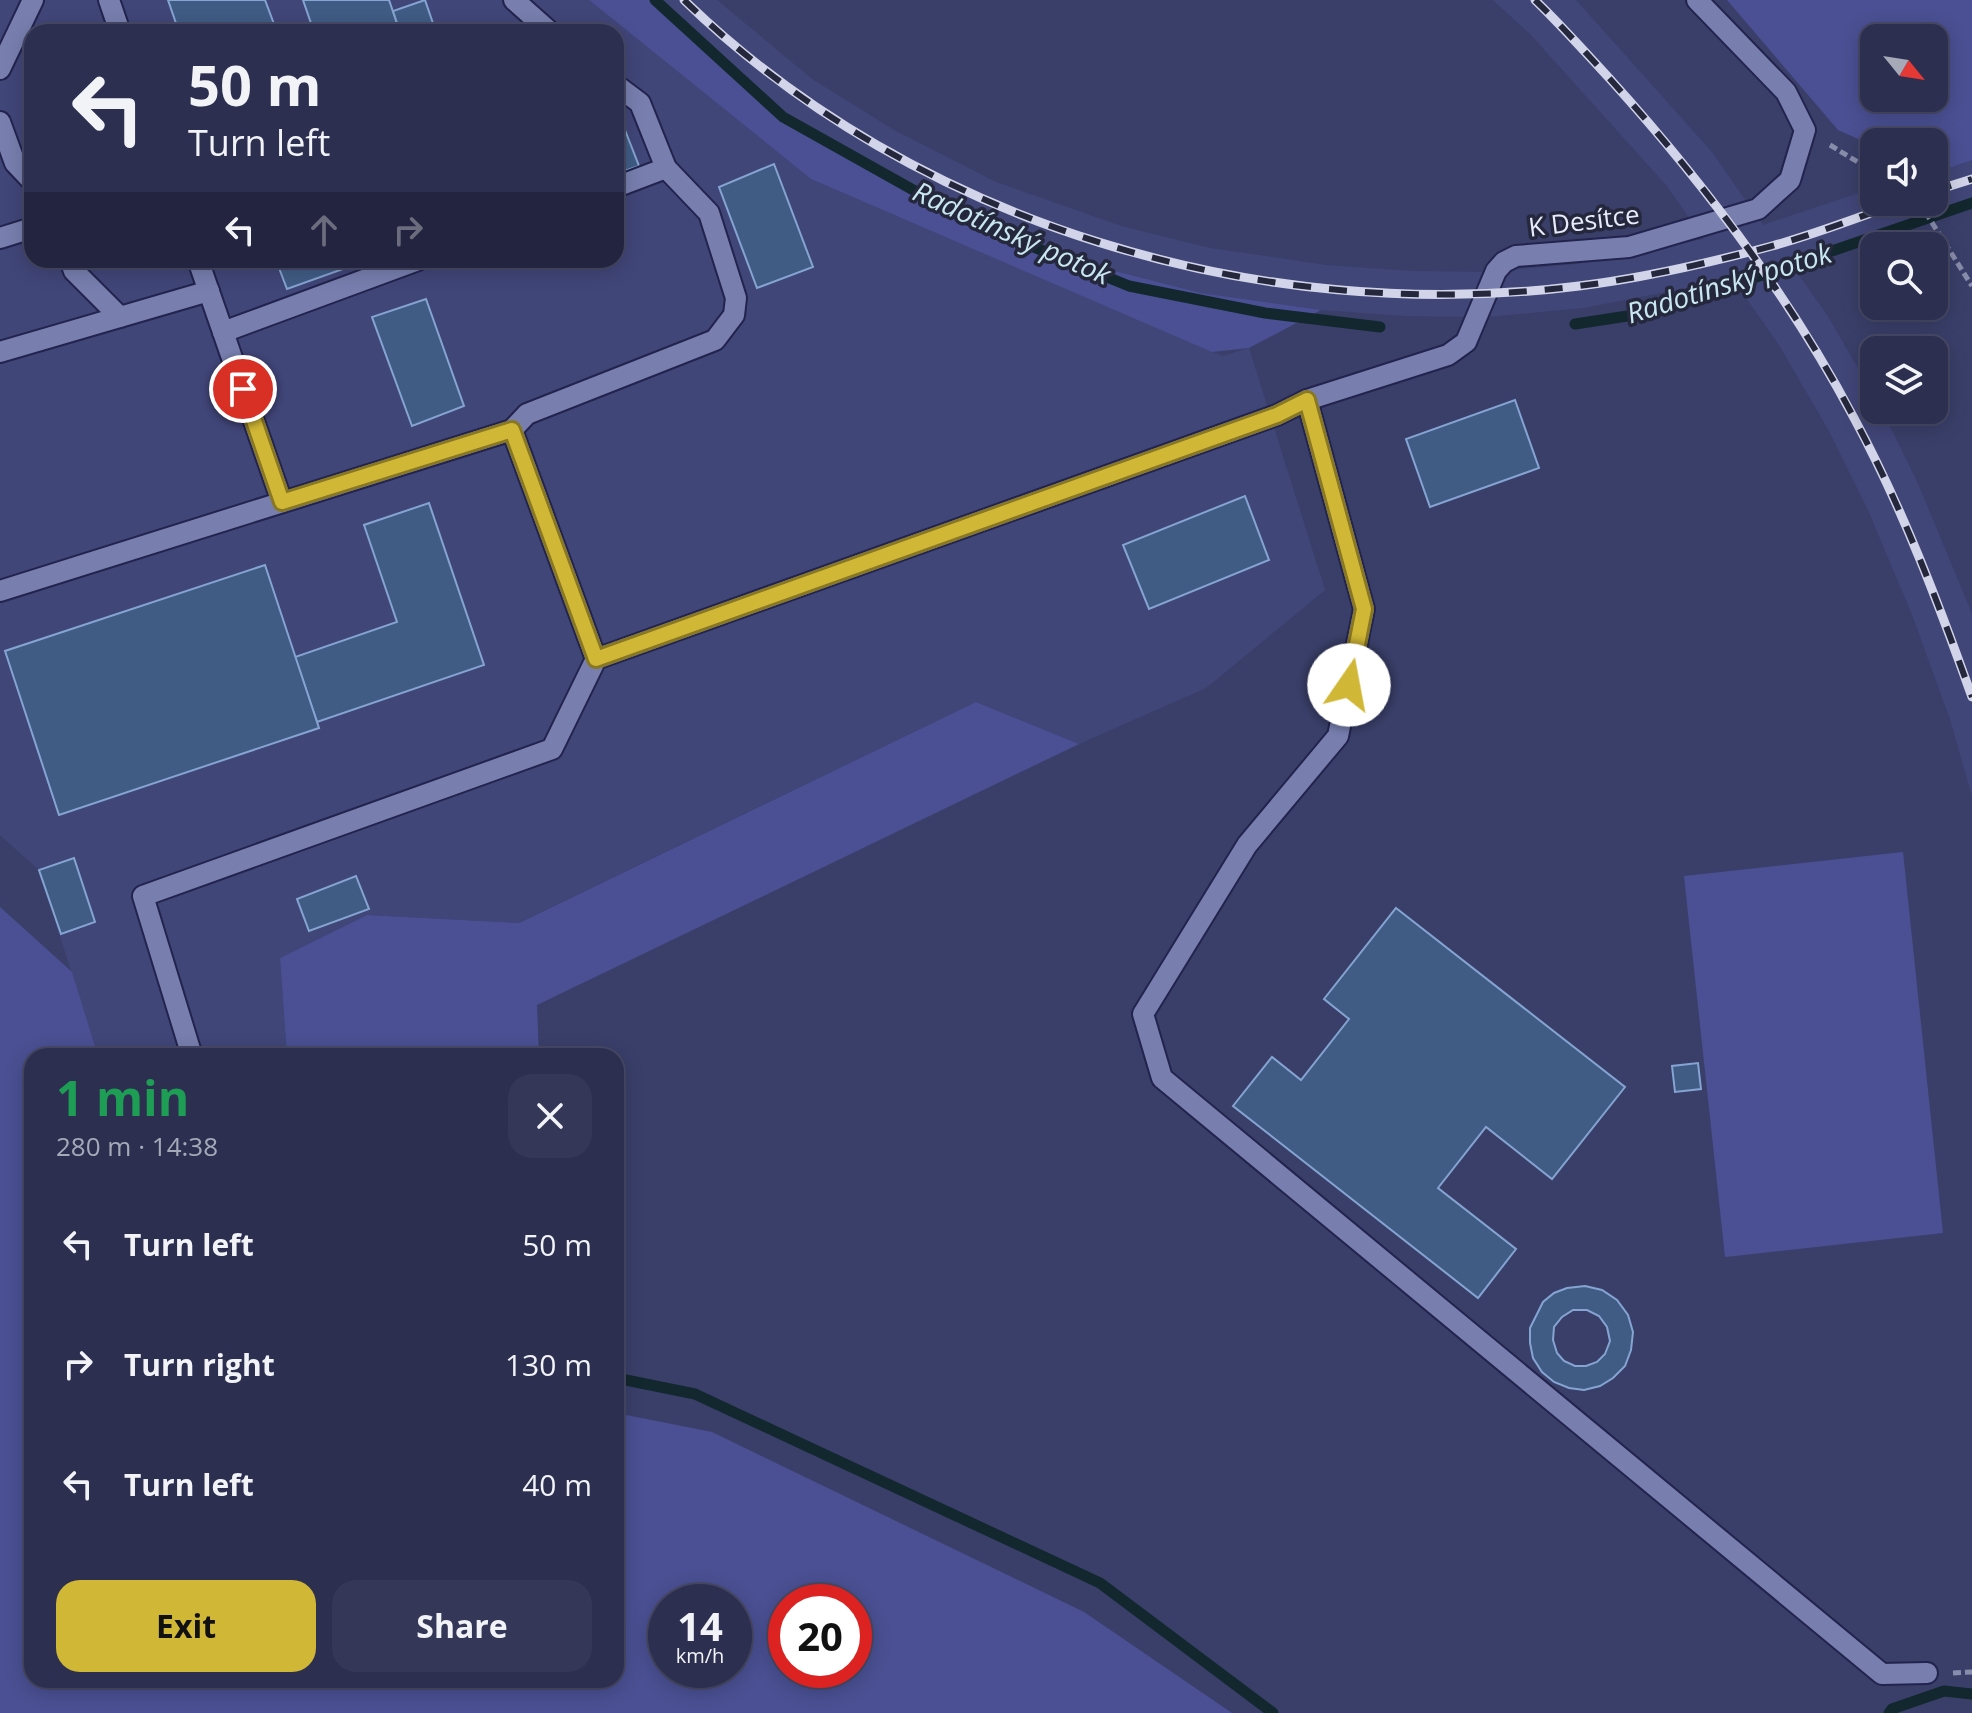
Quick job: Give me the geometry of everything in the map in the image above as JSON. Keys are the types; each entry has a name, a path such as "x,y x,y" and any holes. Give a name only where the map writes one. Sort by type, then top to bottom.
{"lane":[{"path":"0,69 33,0"},
{"path":"109,0 117,24"},
{"path":"514,0 541,24"},
{"path":"1697,0 1786,92 1805,130"},
{"path":"0,591 512,430 527,414 715,340 734,315 736,298 709,213 666,168 640,103 624,91"},
{"path":"0,122 15,163 24,173"},
{"name":"K Desítce","path":"596,659 1277,415 1307,400 1448,355 1466,342 1496,271 1504,262 1516,256 1629,247 1758,209 1790,180 1805,130"},
{"path":"624,184 666,168"},
{"path":"0,238 24,230"},
{"path":"73,268 120,317"},
{"path":"201,268 282,502"},
{"path":"223,332 396,268"},
{"path":"0,352 209,291"},
{"path":"1307,400 1364,609 1338,736 1247,845 1143,1014 1162,1078 1882,1674 1927,1673"},
{"path":"190,1048 143,896 552,749 596,659 512,430"}],"path":[{"path":"1805,130 1860,163"},
{"path":"1928,216 1972,286"}],"shaded area":[{"path":"0,0 589,0 619,24 24,24 24,268 624,268 624,28 811,179 1223,356 1249,348 1325,590 1206,688 1079,744 976,702 518,923 367,915 280,958 286,1048 95,1048 39,870 0,835"},
{"path":"589,0 651,0 682,30 785,115 872,169 978,224 1107,269 1201,293 1321,310 1249,348 1212,352 811,179 624,28 624,24 619,24"},
{"path":"651,0 717,0 812,79 894,130 996,182 1121,226 1210,248 1326,265 1486,272 1578,264 1704,239 1667,186 1531,35 1493,0 1576,0 1711,151 1763,225 1860,193 1860,216 1933,216 1886,232 1860,232 1860,241 1791,264 1827,315 1860,372 1860,424 1889,424 1919,486 1972,614 1972,796 1950,719 1911,612 1868,510 1829,431 1779,345 1733,279 1583,308 1487,317 1321,310 1201,293 1107,269 978,224 872,169 785,115 682,30"},
{"path":"1727,0 1972,0 1972,160 1948,168 1948,128 1860,128 1860,140 1838,130"},
{"path":"1972,155 1972,203 1948,211 1948,163"},
{"path":"976,702 1079,744 537,1005 539,1048 286,1048 280,958 367,915 519,923"},
{"path":"1903,852 1943,1233 1725,1257 1684,876"},
{"path":"0,907 72,972 96,1048 24,1048 24,1688 624,1688 624,1415 712,1432 1084,1612 1232,1713 0,1713"}],"building":[{"path":"168,0 265,0 274,24 176,24"},
{"path":"303,0 389,0 397,24 311,24"},
{"path":"425,0 433,24 397,24 393,11"},
{"path":"624,128 639,166 624,171"},
{"path":"774,164 813,267 757,288 719,187"},
{"path":"279,268 346,268 287,289"},
{"path":"426,299 464,406 412,426 372,317"},
{"path":"1515,400 1539,468 1430,507 1406,439"},
{"path":"1245,496 1269,560 1149,609 1123,545"},
{"path":"429,503 484,665 317,722 295,657 397,622 364,525"},
{"path":"265,565 319,728 59,815 5,651"},
{"path":"74,858 95,922 61,934 39,870"},
{"path":"356,876 369,909 309,931 297,899"},
{"path":"1396,908 1625,1087 1552,1179 1486,1127 1438,1188 1516,1249 1478,1298 1233,1106 1272,1057 1301,1080 1349,1019 1324,999"},
{"path":"1698,1063 1701,1089 1675,1092 1672,1066"},
{"path":"1585,1286 1602,1290 1617,1300 1628,1315 1633,1332 1625,1366 1600,1386 1584,1390 1554,1382 1542,1372 1533,1358 1530,1343 1530,1328 1543,1302 1567,1288","holes":["1573,1310 1587,1310 1599,1316 1607,1327 1610,1341 1605,1354 1597,1362 1575,1366 1557,1353 1553,1340 1554,1327"]}],"waterway":[{"name":"Radotínský potok","path":"655,0 783,117 965,219 1129,286 1265,313 1380,327"},
{"name":"Radotínský potok","path":"1575,324 1654,312 1972,203"},
{"path":"624,1380 695,1394 1100,1583 1273,1713"},
{"path":"1889,1713 1892,1709 1944,1691 1972,1694"}],"railway":[{"path":"684,0 776,79 877,145 985,200 1099,242 1217,272 1338,290 1459,294 1579,286 1700,264 1805,236 1862,216"},
{"path":"1535,0 1610,79 1678,158 1742,241 1802,328 1829,372 1888,486 1932,590 1972,697"},
{"path":"1948,187 1972,179"}],"route":[{"path":"243,389 282,502 512,430 596,659 1277,415 1307,400 1364,609 1349,685"}]}
